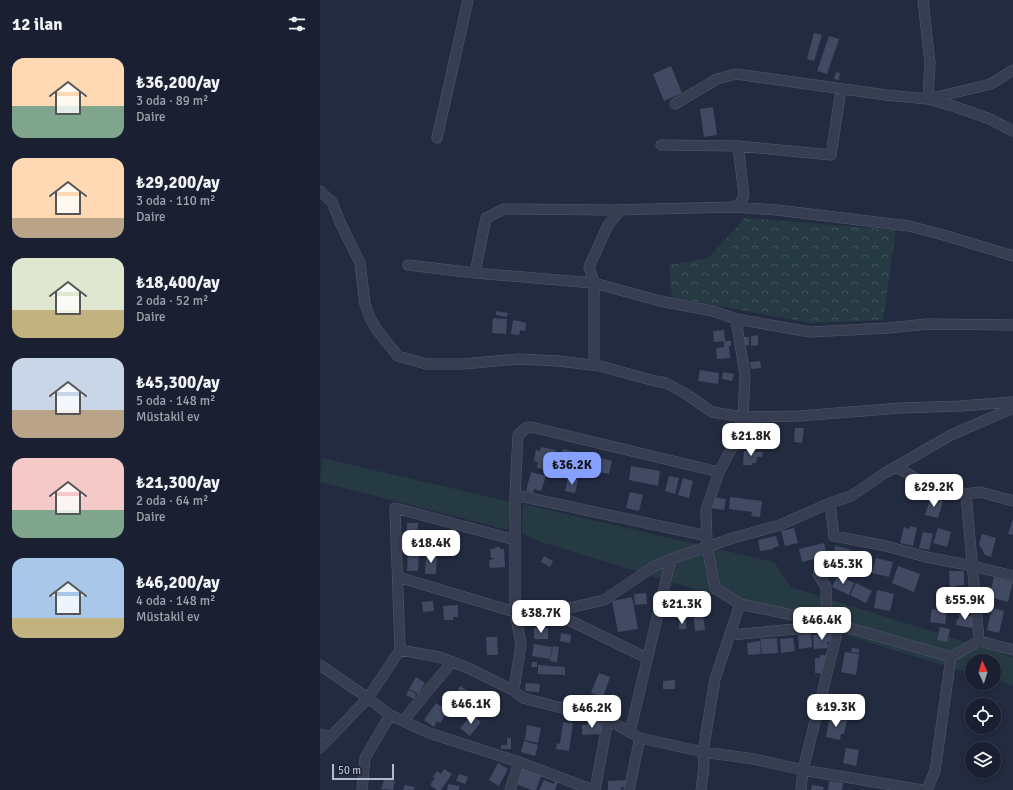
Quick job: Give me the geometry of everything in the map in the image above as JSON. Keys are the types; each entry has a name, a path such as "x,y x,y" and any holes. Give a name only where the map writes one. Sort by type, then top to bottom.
{"street":[{"path":"437,138 468,0"},
{"path":"923,0 930,63 928,99"},
{"path":"928,99 991,84 1013,70"},
{"path":"675,104 717,79 736,74 886,95 928,99 990,119 1013,131"},
{"path":"660,145 738,146 831,155 841,88"},
{"path":"733,208 741,203 744,195 738,146"},
{"path":"320,191 332,202 360,263 365,304 370,318 377,330 398,356 426,364 463,364 519,359 594,365 666,383 686,394 712,412 742,417 799,416 901,408 961,406 1013,402"},
{"path":"475,273 486,218 504,210 733,208 777,210 909,226 1013,256"},
{"path":"594,365 594,284 589,267 608,225 621,210"},
{"path":"408,265 594,284 660,301 713,311 736,319 810,332 888,328 928,324 1013,325"},
{"path":"736,319 745,375 742,417 733,446 719,472 706,510 707,541 714,588 740,604 839,625 950,657 979,640 1013,650"},
{"path":"398,577 514,612 534,616 604,600 653,567 707,541 780,525 830,503 851,496 896,467 951,435 1013,408"},
{"path":"513,690 516,683 521,644 514,612 515,495 518,435 526,428 531,427 719,472"},
{"path":"896,467 928,485 966,494 980,492 1013,501"},
{"path":"966,494 979,640"},
{"path":"515,495 707,541"},
{"path":"830,503 834,536 886,546 926,557 973,566 1013,576"},
{"path":"320,748 325,735 368,698 400,650 395,508 515,540"},
{"path":"630,732 671,559"},
{"path":"818,574 826,587 827,622"},
{"path":"701,790 704,768 703,752 715,679 740,604"},
{"path":"552,612 647,658"},
{"path":"730,635 839,625"},
{"path":"801,790 803,770 839,625"},
{"path":"400,650 439,657 451,663 468,668 513,690 523,698 608,720 640,738 703,752 754,759 862,785 922,790"},
{"path":"927,790 935,771 950,657"},
{"path":"403,721 451,663"},
{"path":"320,665 368,698 390,716 429,733 519,762 594,790 608,720"},
{"path":"362,790 365,758 390,716"},
{"path":"628,790 640,738"},
{"path":"510,790 519,762"}],"green space":[{"path":"745,218 896,230 883,320 810,323 672,297 669,265 708,258"},
{"path":"322,458 511,502 508,530 320,482"},
{"path":"523,504 774,562 791,587 1013,657 1013,686 1001,682 1001,654 965,654 965,672 541,542 522,533"}],"building":[{"path":"814,33 822,35 814,61 807,59"},
{"path":"829,36 839,39 827,74 817,71"},
{"path":"671,66 682,93 664,101 653,74"},
{"path":"836,72 840,73 839,80 834,79"},
{"path":"713,107 717,135 704,137 700,109"},
{"path":"496,311 508,313 507,317 496,315"},
{"path":"493,318 507,319 506,334 492,333"},
{"path":"513,320 526,323 525,331 520,330 519,335 511,334"},
{"path":"724,330 725,341 714,342 713,331"},
{"path":"758,335 758,345 751,346 751,336"},
{"path":"744,337 749,337 749,345 744,345"},
{"path":"724,341 731,341 731,346 729,346 730,358 717,359 716,348 724,347"},
{"path":"760,361 761,368 751,369 750,362"},
{"path":"700,370 719,373 718,384 698,381"},
{"path":"723,372 734,374 732,381 722,379"},
{"path":"795,428 804,428 802,443 794,442"},
{"path":"541,447 556,450 552,470 537,468 538,462 534,461 536,450 540,451"},
{"path":"563,449 576,452 573,468 559,465"},
{"path":"744,451 763,452 762,457 757,457 756,463 752,463 752,465 743,465"},
{"path":"597,457 612,461 609,474 594,471"},
{"path":"631,466 660,471 658,486 629,480"},
{"path":"531,472 546,476 541,491 534,489 533,493 526,491"},
{"path":"669,476 679,478 675,494 665,491"},
{"path":"568,478 578,480 575,493 565,491"},
{"path":"683,478 693,481 689,498 678,495"},
{"path":"630,492 643,495 639,511 626,508"},
{"path":"713,497 726,499 724,510 711,508"},
{"path":"730,497 762,501 760,517 751,516 752,512 729,509"},
{"path":"931,497 943,501 938,518 925,515"},
{"path":"1013,519 1013,535 1008,534"},
{"path":"407,523 418,523 417,546 406,545"},
{"path":"910,526 917,528 913,546 900,543 904,527 909,529"},
{"path":"794,528 798,543 785,546 781,531"},
{"path":"938,528 951,532 947,547 933,543"},
{"path":"923,532 933,534 929,550 919,548"},
{"path":"452,534 452,537 455,537 456,545 454,546 454,551 441,552 441,538 443,538 443,535"},
{"path":"982,534 996,538 991,557 985,555 979,544"},
{"path":"776,536 779,546 773,549 760,551 758,540"},
{"path":"824,543 827,556 802,562 799,549"},
{"path":"835,546 850,549 847,563 833,561"},
{"path":"495,547 504,549 505,567 490,568 489,560 494,558 491,558 490,549 495,549"},
{"path":"408,549 419,549 418,571 407,571"},
{"path":"426,554 437,555 436,574 425,574"},
{"path":"544,556 553,561 550,567 541,562"},
{"path":"876,558 893,562 889,577 872,573"},
{"path":"898,566 920,574 914,592 892,583"},
{"path":"949,571 964,571 964,585 955,586 955,589 950,589"},
{"path":"838,575 854,583 849,595 832,587"},
{"path":"994,577 1013,582 1008,602 989,597"},
{"path":"856,583 872,591 866,603 850,595"},
{"path":"877,590 894,594 890,611 874,608"},
{"path":"646,593 647,604 635,605 634,594"},
{"path":"706,596 707,606 702,607 705,630 695,631 692,597"},
{"path":"632,597 638,629 618,632 612,601"},
{"path":"433,601 434,611 423,612 422,602"},
{"path":"458,605 458,617 453,617 453,620 444,620 443,606"},
{"path":"992,608 1004,611 999,633 987,630"},
{"path":"932,609 947,611 945,624 930,622"},
{"path":"959,614 974,617 972,628 956,625 957,619 959,619"},
{"path":"679,621 686,621 686,629 679,629"},
{"path":"940,627 950,629 947,642 937,640"},
{"path":"534,628 548,628 548,639 534,639"},
{"path":"561,633 571,635 570,643 560,641"},
{"path":"811,633 812,647 799,649 798,635"},
{"path":"832,633 833,642 827,642 828,648 814,649 813,635"},
{"path":"486,637 497,637 498,655 487,655"},
{"path":"777,638 778,653 762,654 760,639"},
{"path":"793,638 795,651 781,653 780,639"},
{"path":"760,641 761,654 748,655 747,643"},
{"path":"534,644 552,647 550,659 532,656"},
{"path":"553,646 559,647 557,662 550,661"},
{"path":"852,648 859,649 859,653 851,652"},
{"path":"845,652 859,654 856,675 841,672"},
{"path":"820,655 826,655 825,674 815,673 815,658 820,658"},
{"path":"532,662 537,662 537,667 531,667"},
{"path":"538,665 565,667 565,675 538,674"},
{"path":"599,673 610,677 603,697 591,693"},
{"path":"416,677 425,683 418,694 409,689"},
{"path":"675,680 675,689 663,689 663,681"},
{"path":"526,683 540,684 539,692 525,691"},
{"path":"460,686 473,694 466,706 453,699"},
{"path":"409,690 416,694 414,699 406,695"},
{"path":"436,703 448,711 440,723 437,721 434,727 424,720"},
{"path":"472,715 481,722 470,736 460,728"},
{"path":"830,717 847,720 844,734 841,734 840,740 826,737"},
{"path":"563,722 573,723 569,751 556,749 557,743 560,744"},
{"path":"587,722 601,722 602,734 582,735 582,725 587,725"},
{"path":"527,725 541,728 538,743 525,740"},
{"path":"507,738 511,738 511,749 501,749 501,745 507,745"},
{"path":"524,741 538,745 535,756 521,752"},
{"path":"846,748 859,750 856,766 843,763"},
{"path":"498,763 508,769 499,786 489,780"},
{"path":"523,767 542,774 536,790 516,784"},
{"path":"444,769 452,774 441,790 437,790 430,785 435,778 433,777 437,771 441,774"},
{"path":"459,774 468,777 465,784 456,781"},
{"path":"385,778 395,781 393,790 381,789"},
{"path":"544,780 554,784 555,780 558,781 555,790 539,790"},
{"path":"626,780 626,787 621,787 621,790 608,790 608,781"},
{"path":"829,781 843,783 842,790 828,790"},
{"path":"448,784 459,786 459,790 447,790"},
{"path":"405,785 415,787 414,790 403,790"},
{"path":"812,785 824,787 823,790 811,790"}]}
